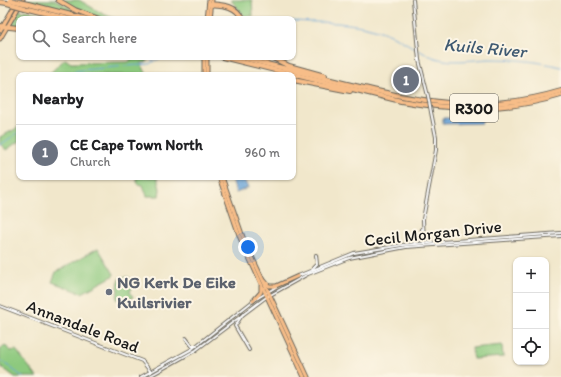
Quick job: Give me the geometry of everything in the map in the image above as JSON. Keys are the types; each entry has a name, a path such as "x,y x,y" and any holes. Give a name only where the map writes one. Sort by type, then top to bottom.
{"highway":[{"path":"58,0 75,10 91,16"},
{"path":"0,2 8,2 72,16"},
{"path":"211,2 229,7 239,12 241,16"},
{"path":"27,6 59,16"},
{"path":"2,28 16,28"},
{"name":"R300","path":"235,60 285,72"},
{"name":"R300","path":"250,60 296,72"},
{"path":"277,60 289,66 387,96"},
{"name":"R300","path":"296,72 387,96 425,101 472,104 514,101 561,91"},
{"name":"R300","path":"296,74 425,105 472,108 514,105 561,95"},
{"path":"296,81 387,96"}],"main road":[{"path":"0,40 2,28 18,0"},
{"path":"2,28 23,0"},
{"path":"209,16 211,2"},
{"path":"206,60 206,72"},
{"path":"220,180 234,225 256,273 268,294 308,377"},
{"path":"223,180 234,216 304,377"},
{"path":"253,258 269,286 276,286 298,276"},
{"path":"253,301 261,291 256,273"}],"street":[{"path":"411,244 420,239 436,150 436,137 418,53 413,0"},
{"path":"423,224 424,244"},
{"name":"Cecil Morgan Drive","path":"268,294 305,272 354,253 411,244 561,235"},
{"name":"Cecil Morgan Drive","path":"268,294 308,274 352,257 424,244"},
{"path":"305,272 316,265 316,255"},
{"path":"148,377 152,373 197,346 253,301 268,294"},
{"path":"141,377 152,373 196,350 268,294"},
{"name":"Annandale Road","path":"0,306 142,361 152,373"},
{"path":"244,313 235,326 249,350"},
{"path":"186,338 192,346 197,346"}],"green space":[{"path":"28,0 56,0 83,16 28,2"},
{"path":"60,0 79,0 109,16 94,16"},
{"path":"231,0 252,0 253,16 244,16"},
{"path":"20,9 23,13 24,10 49,16 16,16"},
{"path":"16,17 16,26 11,26"},
{"path":"64,60 71,63 128,62 131,60 147,60 147,62 141,63 146,72 51,72"},
{"path":"16,129 16,143 6,150 0,144 0,137"},
{"path":"137,180 158,180 160,189 159,196 147,196 143,185 138,184"},
{"path":"98,248 114,274 113,276 82,293 52,282 56,272"},
{"path":"121,277 128,277 135,282 130,292 133,297 125,303 117,299 119,279"},
{"path":"5,345 10,351 16,350 37,377 15,377 0,366 0,349"},
{"path":"502,345 503,357 473,359 472,348"}],"water":[{"path":"443,118 482,119 482,123 443,124"},
{"path":"232,180 244,180 248,188 236,193"}],"waterway":[{"name":"Kuils River","path":"296,21 340,23 364,26 393,36 421,52 443,60 460,61 507,59 561,67"},
{"name":"Kuils River","path":"74,72 149,64 156,60"},
{"path":"0,145 16,134"},
{"path":"0,360 23,377"}],"place":[{"name":"CE Cape Town North","path":"406,80"},
{"name":"NG Kerk De Eike Kuilsrivier","path":"109,292"}]}
